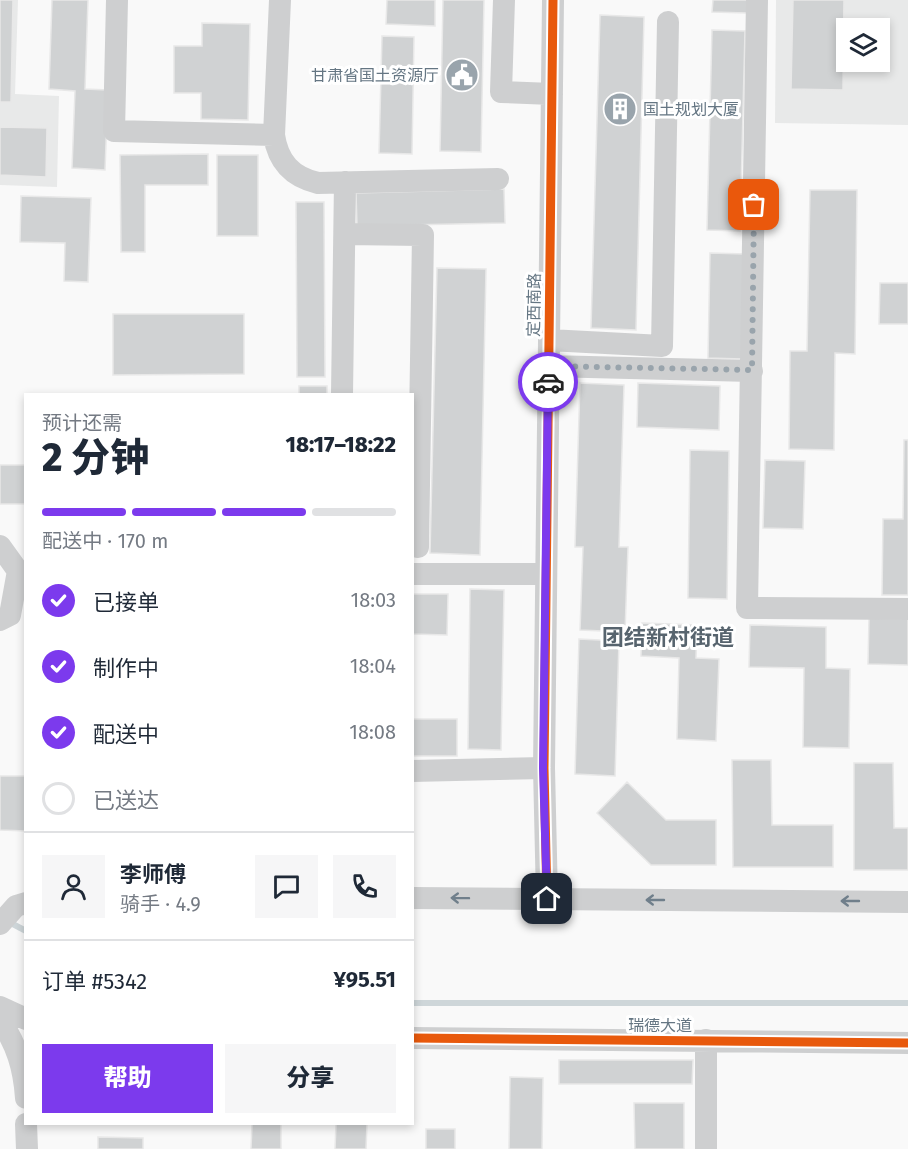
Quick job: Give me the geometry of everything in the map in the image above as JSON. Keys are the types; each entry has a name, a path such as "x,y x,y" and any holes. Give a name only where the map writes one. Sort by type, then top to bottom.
{"street":[{"path":"117,0 114,131 274,135"},
{"path":"280,0 274,135 276,149 292,173 318,183 498,179"},
{"path":"504,0 501,92 552,94"},
{"name":"定西南路","path":"547,899 543,768 553,0"},
{"path":"757,0 747,608 908,609"},
{"path":"549,340 662,346 668,22"},
{"path":"342,393 345,182"},
{"path":"345,234 423,235 418,547"},
{"path":"548,366 752,370"},
{"path":"0,546 22,571 10,615 0,620"},
{"path":"414,574 546,574"},
{"path":"414,771 543,768"},
{"path":"414,898 908,902"},
{"path":"0,924 17,900"},
{"path":"0,1007 24,1018"},
{"path":"0,1020 15,1043 24,1073"},
{"name":"瑞德大道","path":"414,1038 908,1042"},
{"path":"706,1040 706,1149"},
{"path":"26,1125 27,1149"}],"shaded area":[{"path":"0,0 18,0 15,94 59,96 57,187 0,185"},
{"path":"776,0 908,0 908,125 775,123"}],"building":[{"path":"0,0 13,0 11,102 0,102"},
{"path":"52,0 88,0 85,89 108,90 105,170 72,168 75,91 49,89"},
{"path":"387,0 435,0 435,26 386,24"},
{"name":"甘肃省国土资源厅","path":"443,0 484,0 481,152 440,151"},
{"path":"713,0 747,0 747,13 712,12"},
{"path":"793,0 844,0 844,18 836,18 836,72 843,72 843,90 791,89"},
{"name":"国土规划大厦","path":"600,15 644,17 636,330 591,328"},
{"path":"202,23 250,24 248,120 201,119 201,93 174,93 174,46 202,46"},
{"path":"712,30 745,31 740,231 707,230"},
{"path":"382,36 414,37 412,154 379,153"},
{"path":"0,127 47,128 46,177 0,175"},
{"path":"208,154 208,185 145,185 145,252 121,252 120,155"},
{"path":"217,155 258,155 258,236 217,236"},
{"path":"504,189 505,223 357,226 356,193"},
{"path":"810,190 857,190 855,354 835,353 834,450 789,449 790,351 807,351"},
{"path":"21,196 91,198 88,282 64,281 65,243 20,242"},
{"path":"296,202 324,202 325,377 297,377"},
{"path":"710,253 745,254 742,359 708,358"},
{"path":"437,268 486,269 480,555 430,553"},
{"path":"880,283 908,283 908,324 879,324"},
{"path":"113,314 244,314 244,374 113,375"},
{"path":"580,383 624,385 619,547 628,547 625,632 580,630 583,547 575,547"},
{"path":"638,383 720,386 719,430 637,427"},
{"path":"299,386 327,386 327,393 299,393"},
{"path":"904,440 908,440 908,595 882,595 883,519 903,519"},
{"path":"690,450 729,451 727,599 688,598"},
{"path":"765,460 805,461 803,529 763,528"},
{"path":"0,465 24,465 24,504 0,504"},
{"path":"470,589 504,590 501,750 468,749"},
{"path":"414,594 448,594 447,635 414,634"},
{"path":"869,618 908,619 908,665 868,664"},
{"path":"642,623 697,625 696,658 719,659 716,741 677,739 679,658 641,656"},
{"path":"750,625 826,627 826,668 850,669 849,748 803,747 804,668 749,667"},
{"path":"579,639 619,641 615,776 575,774"},
{"path":"414,719 457,719 457,756 414,756"},
{"path":"732,760 771,760 772,825 833,825 833,867 733,867"},
{"path":"854,763 893,763 894,828 908,828 908,870 854,870"},
{"path":"0,776 24,776 24,831 0,830"},
{"path":"627,782 666,820 716,820 716,865 651,865 597,813"},
{"path":"559,1060 693,1060 692,1084 559,1084"},
{"path":"510,1077 543,1078 542,1149 509,1149"},
{"path":"634,1103 684,1103 684,1149 635,1149"},
{"path":"252,1125 281,1125 281,1149 251,1149"},
{"path":"336,1125 367,1125 366,1149 335,1149"},
{"path":"426,1129 455,1129 455,1149 426,1149"},
{"path":"98,1137 143,1138 143,1149 98,1149"}],"waterway":[{"path":"9,922 24,930"},
{"path":"414,1003 908,1003"}],"cycle path":[{"path":"547,899 544,768 553,0"},
{"path":"414,1038 908,1043"}],"way so far":[{"path":"548,382 548,366 752,370 754,205"}],"place":[{"name":"甘肃省国土资源厅","path":"462,75"},
{"name":"国土规划大厦","path":"620,109"}],"district":[{"name":"团结新村街道","path":"668,637"}],"route":[{"path":"547,899 543,768 548,382"}]}
